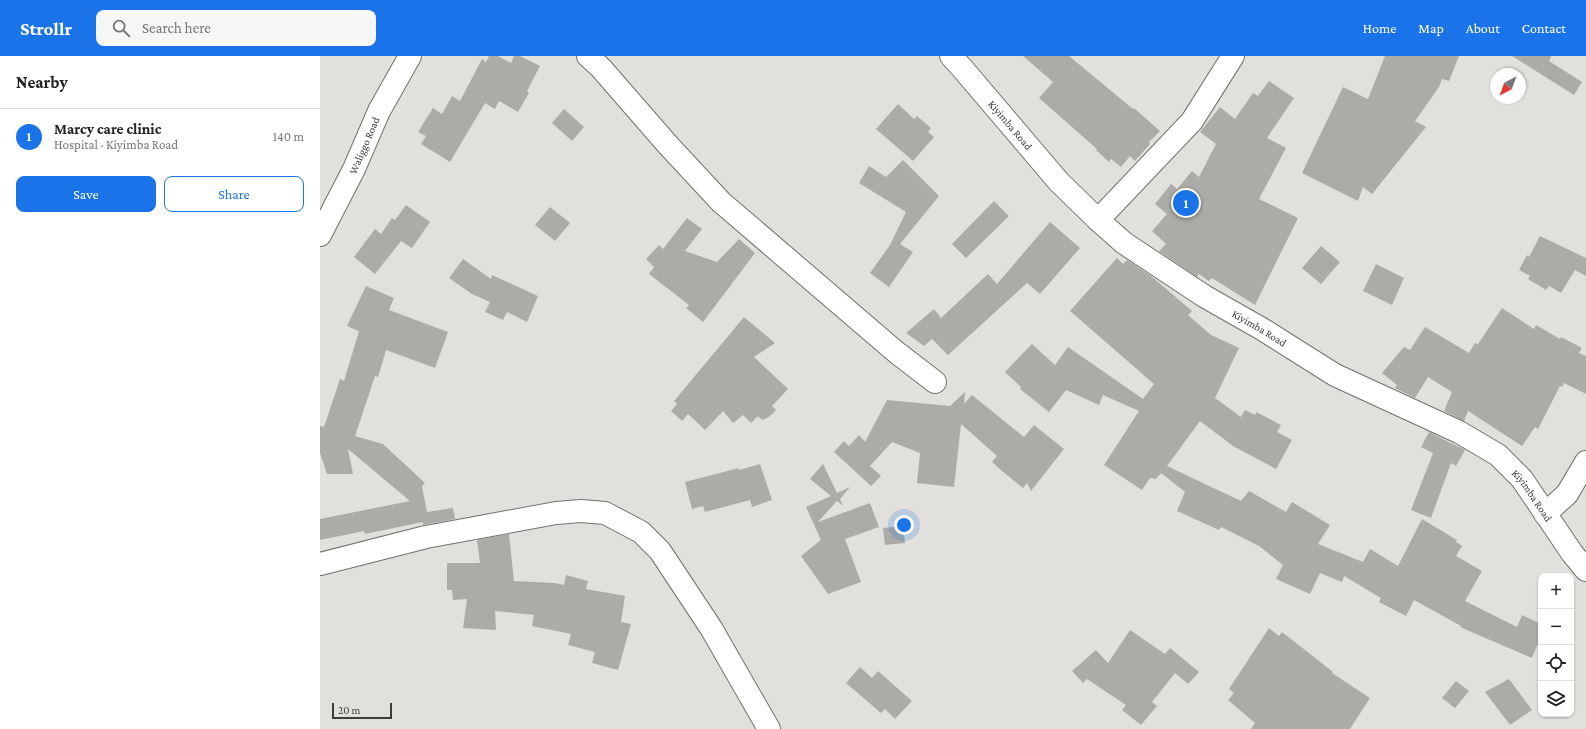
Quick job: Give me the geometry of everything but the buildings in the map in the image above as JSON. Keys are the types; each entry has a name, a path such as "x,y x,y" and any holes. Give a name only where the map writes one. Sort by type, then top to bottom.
{"street":[{"name":"Waliggo Road","path":"320,235 354,169 380,111 410,56"},
{"path":"588,56 601,68 668,145 721,202 896,352 935,382"},
{"name":"Kiyimba Road","path":"950,56 962,68 1059,182 1098,220 1124,242 1204,296 1262,329 1335,375 1459,432 1498,455 1522,479 1572,553 1586,570"},
{"path":"1098,220 1192,122 1233,56"},
{"path":"1545,514 1567,494 1586,462"},
{"path":"320,564 426,537 556,513 581,511 605,513 641,532 660,551 711,628 768,729"}],"place":[{"name":"Marcy care clinic","path":"1186,203"}]}
